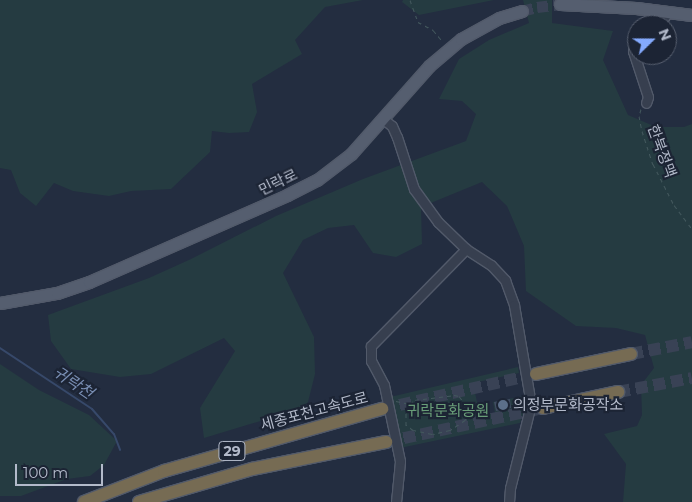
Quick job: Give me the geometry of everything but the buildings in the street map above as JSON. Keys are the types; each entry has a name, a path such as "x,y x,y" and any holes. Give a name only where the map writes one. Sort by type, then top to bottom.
{"highway":[{"path":"536,374 631,354"},
{"path":"543,408 618,392"},
{"name":"세종포천고속도로","path":"84,502 164,471 385,405"},
{"name":"29","path":"139,502 252,469 386,442"}],"main road":[{"path":"560,4 636,8 692,15"},
{"name":"민락로","path":"0,303 57,292 89,282 317,180 343,160 383,119 429,66 449,49 481,27 522,11"}],"street":[{"path":"638,65 648,96 646,103"},
{"path":"383,119 392,126 397,137 414,190 438,222 466,249 490,265 505,280 514,305 531,404 510,488 509,502"},
{"path":"396,502 400,461 385,405 384,385 370,361 371,346 466,249"}],"path":[{"path":"410,0 418,22 433,30 449,49"},
{"name":"한북정맥","path":"646,103 639,116 650,157 674,205 692,229"},
{"path":"472,412 459,396 454,395 415,400 410,404 404,420 406,425 413,430 432,434 450,430 465,420 472,412 478,410"},
{"path":"385,405 410,404"}],"green space":[{"path":"0,0 363,0 325,7 295,40 302,54 252,84 257,112 249,132 229,133 212,131 210,152 171,189 131,191 109,196 73,191 54,183 36,206 20,193 11,170 0,168"},
{"path":"403,0 494,0 419,15 402,2"},
{"path":"523,0 552,0 552,23 613,31 603,60 628,115 656,127 684,127 692,124 692,502 623,502 626,464 604,434 637,426 642,415 641,385 654,368 645,335 616,328 576,326 526,291 524,246 507,206 482,182 421,207 422,244 396,257 373,253 354,225 328,228 303,240 283,273 314,337 315,374 308,402 300,409 204,438 200,408 235,351 224,338 151,374 120,377 71,369 51,341 48,315 149,278 276,216 363,179 466,141 476,114 462,101 439,99 459,59 489,40 529,23"},
{"path":"0,364 39,390 89,415 117,441 104,465 90,476 67,479 21,496 0,496"},
{"name":"귀락문화공원","path":"518,367 519,373 473,383 480,416 495,413 493,402 524,396 526,404 520,423 400,448 390,397"}],"waterway":[{"name":"귀락천","path":"0,348 92,409 114,434 120,450"}],"tunnel":[{"path":"522,11 560,4"},
{"path":"631,354 692,342"},
{"path":"382,409 536,374"},
{"path":"618,392 692,378"},
{"path":"386,442 543,408"}],"place":[{"name":"의정부문화공작소","path":"503,405"}]}
